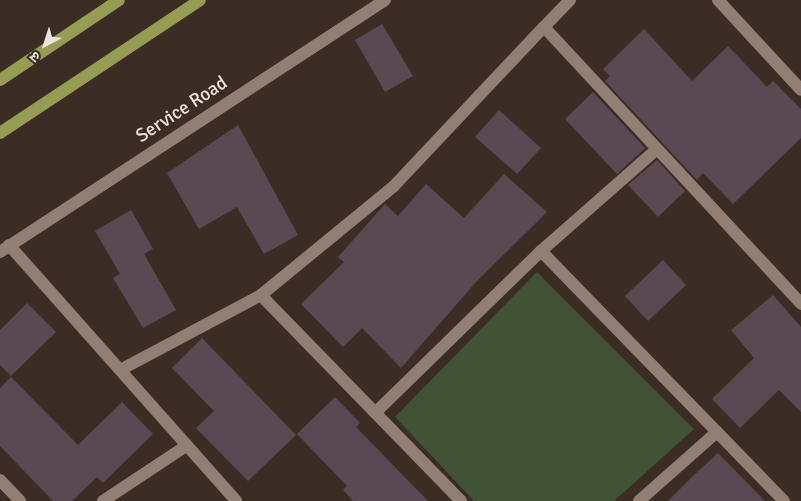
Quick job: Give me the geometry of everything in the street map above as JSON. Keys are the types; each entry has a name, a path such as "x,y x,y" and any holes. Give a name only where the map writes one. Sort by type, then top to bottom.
{"main road":[{"path":"0,80 119,0"},
{"path":"0,133 200,0"}],"street":[{"name":"Service Road","path":"4,248 385,0"},
{"path":"122,369 261,295 393,187 570,0"},
{"path":"718,0 801,90"},
{"path":"544,27 801,304"},
{"path":"376,412 541,251 657,149"},
{"path":"4,248 122,369 186,446 236,501"},
{"path":"541,251 784,501"},
{"path":"261,295 460,501"},
{"path":"639,501 717,432"},
{"path":"103,501 186,446"},
{"path":"0,480 20,501"}],"green space":[{"path":"537,272 694,429 614,501 474,501 395,417"}],"building":[{"path":"382,24 413,76 385,92 355,40"},
{"path":"644,29 692,81 728,46 767,87 773,81 801,109 801,138 733,204 703,173 697,180 605,81 610,76 603,69"},
{"path":"593,92 645,148 617,174 565,119"},
{"path":"499,110 541,148 517,174 475,137"},
{"path":"238,125 298,235 264,254 237,207 199,229 167,173"},
{"path":"657,160 685,191 658,217 628,185"},
{"path":"504,174 547,212 476,282 401,368 362,328 343,347 301,304 344,262 338,257 385,204 398,216 426,184 464,218"},
{"path":"131,210 153,249 144,254 176,310 143,328 113,278 120,274 95,231"},
{"path":"663,260 686,285 648,321 625,296"},
{"path":"773,295 801,327 801,412 779,390 740,428 712,399 754,358 731,330"},
{"path":"27,303 56,332 11,376 0,365 0,330"},
{"path":"202,338 296,435 248,481 196,428 214,411 172,368"},
{"path":"11,377 78,445 122,402 153,434 103,483 97,477 72,501 53,501 0,446 0,388"},
{"path":"335,397 360,423 356,427 428,501 353,501 343,490 347,486 297,434"},
{"path":"718,453 765,501 668,501 694,475"}]}
